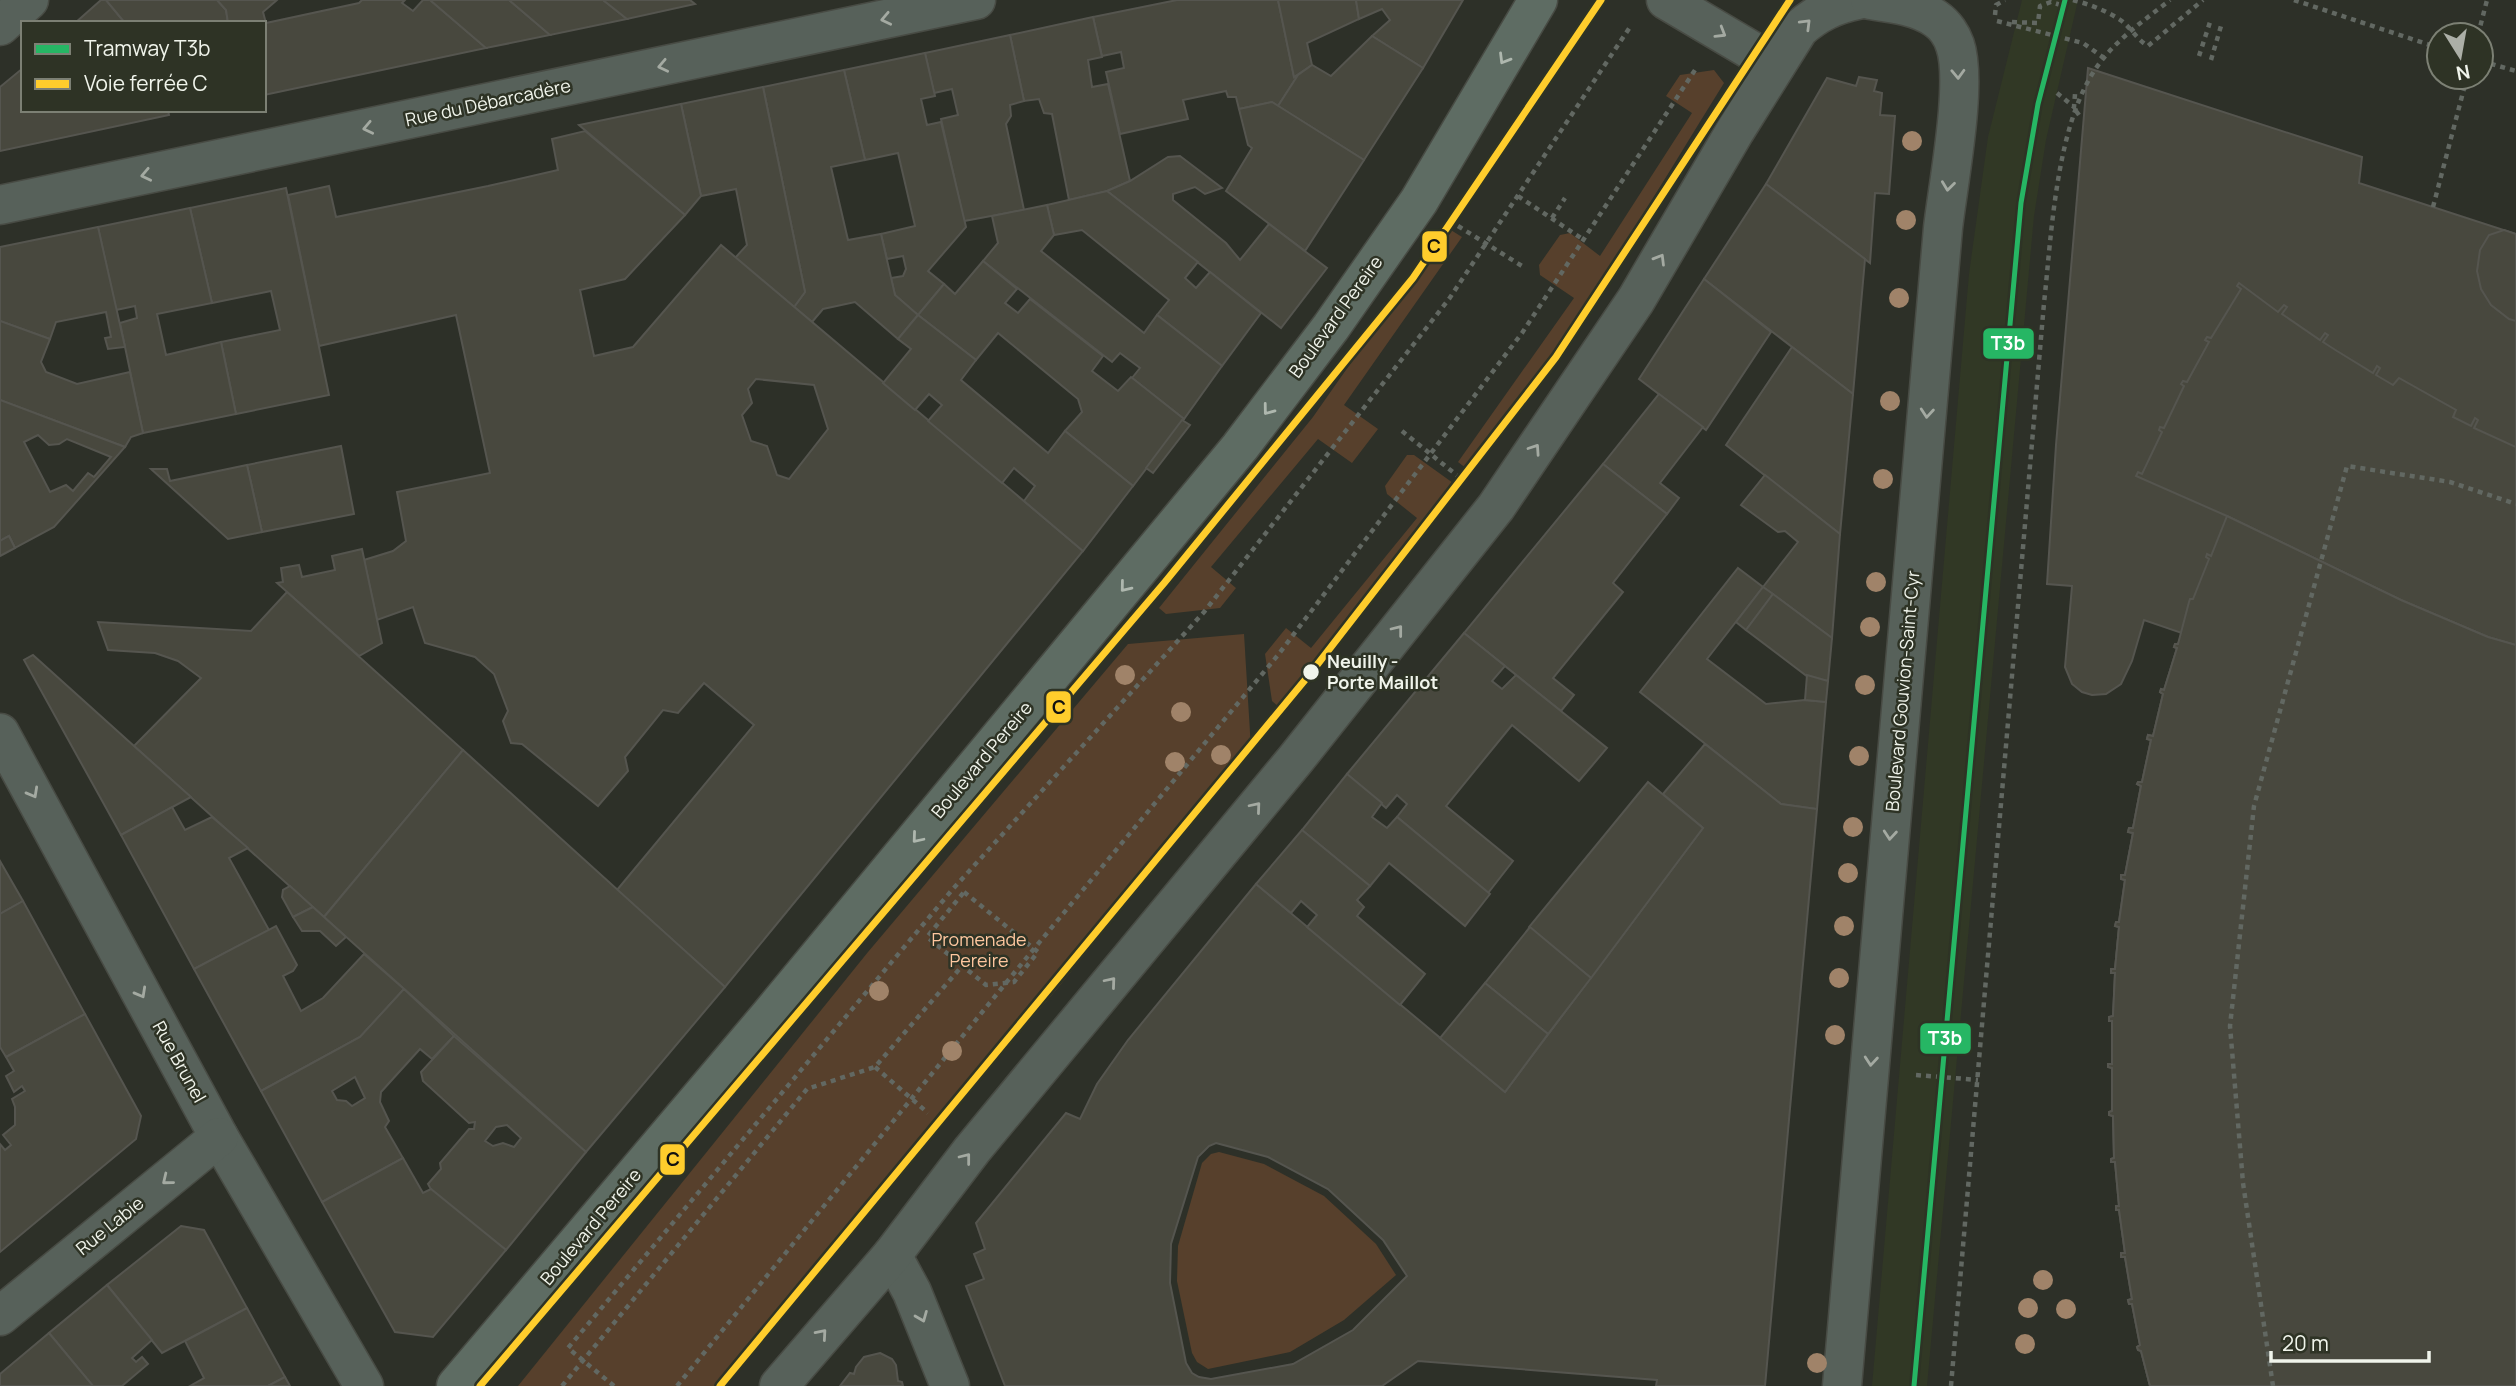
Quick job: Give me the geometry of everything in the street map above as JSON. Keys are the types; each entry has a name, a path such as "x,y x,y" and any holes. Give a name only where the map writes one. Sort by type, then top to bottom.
{"street":[{"path":"0,26 29,0"},
{"name":"Rue du Débarcadère","path":"0,205 976,0"},
{"name":"Boulevard Pereire","path":"456,1386 779,1005 1240,447 1331,327 1419,201 1538,0"},
{"path":"1665,0 1776,65"},
{"path":"779,1386 892,1255 972,1150 1295,761 1496,507 1636,300 1799,29 1812,17 1828,9 1858,0"},
{"path":"1870,0 1935,21"},
{"name":"Boulevard Gouvion-Saint-Cyr","path":"1842,1386 1943,228 1959,88 1955,45 1935,21"},
{"name":"Rue Brunel","path":"0,733 219,1137 364,1386"},
{"name":"Rue Labie","path":"0,1316 219,1137"},
{"path":"892,1255 912,1292 950,1386"}],"path":[{"path":"2005,0 1996,5 1995,20 2038,23 2040,6 2051,2 2064,6 2063,16"},
{"path":"2073,0 2121,20 2148,46 2203,0"},
{"path":"1951,1386 2051,243 2067,136 2081,96 2104,58 2130,31 2170,0"},
{"path":"2294,0 2425,43"},
{"path":"2482,21 2487,0"},
{"path":"1935,21 2000,22 2083,43 2104,58"},
{"path":"2199,56 2210,22"},
{"path":"614,1386 568,1348 952,890 1204,612 1449,299 1633,23"},
{"path":"2211,60 2221,26"},
{"path":"677,1386 1278,655 1522,334 1702,58"},
{"path":"2495,65 2516,71"},
{"path":"2433,208 2463,91"},
{"path":"2057,93 2074,107 2082,119"},
{"path":"2074,107 2075,94"},
{"path":"1517,196 1584,240"},
{"path":"1552,219 1564,198"},
{"path":"1452,222 1522,266"},
{"path":"1402,431 1463,481"},
{"path":"2273,1386 2243,1183 2230,1026 2254,806 2297,644 2347,466 2450,482 2516,504"},
{"path":"964,892 1038,952 1014,982 986,985 962,965 927,937 964,892"},
{"path":"562,1386 807,1089 875,1067 962,965"},
{"path":"875,1067 929,1113"},
{"path":"1870,1071 1978,1080"}],"shaded area":[{"path":"2022,0 2078,0 2046,140 2034,216 1927,1386 1872,1386 1969,274 1988,137"}],"green space":[{"path":"1714,70 1724,83 1570,329 1471,472 1458,462 1574,298 1540,275 1539,265 1560,235 1570,233 1600,256 1692,113 1666,96 1680,75"},
{"path":"1446,227 1462,237 1344,405 1378,429 1352,463 1318,439 1211,567 1236,588 1220,608 1166,614 1159,608 1313,417"},
{"path":"1407,455 1414,455 1460,488 1280,708 1272,701 1265,654 1286,628 1311,648 1417,518 1387,494 1385,486"},
{"name":"Promenade Pereire","path":"1244,634 1251,749 1057,989 719,1386 518,1386 868,952 1128,644"},
{"path":"1219,1152 1264,1164 1324,1196 1376,1244 1396,1275 1344,1320 1290,1352 1208,1369 1197,1362 1192,1353 1177,1281 1178,1246 1202,1163 1211,1154"}],"building":[{"path":"101,0 106,0 123,21 77,21"},
{"path":"106,0 217,0 226,10 228,21 123,21"},
{"path":"217,0 277,0 263,12 265,21 228,21 226,10"},
{"path":"362,0 405,0 402,3 413,11 423,0 430,0 486,48 266,95 266,23 359,3"},
{"path":"430,0 509,0 550,35 486,48"},
{"path":"509,0 603,0 627,19 550,35"},
{"path":"603,0 690,0 695,4 627,19"},
{"path":"1177,0 1278,0 1294,77 1298,75 1278,106 1272,102 1239,109 1236,97 1228,97 1226,91 1183,100 1188,119 1120,134 1106,72 1124,68 1121,52 1102,56 1093,17"},
{"path":"1278,0 1356,0 1359,19 1307,43 1312,65 1294,77"},
{"path":"1356,0 1463,0 1423,68 1372,36 1390,20 1382,9 1359,19"},
{"path":"1093,17 1102,57 1088,60 1092,87 1108,84 1130,181 1107,191 1069,200 1052,114 1044,113 1039,99 1024,101 1010,35"},
{"path":"1010,35 1024,101 1010,105 1011,116 1006,124 1024,210 964,221 941,119 958,115 952,89 934,93 925,53"},
{"path":"1372,36 1423,68 1364,160 1278,106 1298,75 1312,65 1331,76"},
{"path":"925,53 935,96 921,99 927,125 941,122 966,227 928,271 944,284 918,315 895,295 891,278 903,276 906,269 903,256 887,259 881,234 915,226 898,153 865,160 844,70"},
{"path":"2088,68 2362,157 2359,183 2516,234 2516,1386 2150,1386 2141,1351 2137,1347 2140,1345 2132,1304 2129,1304 2128,1300 2132,1299 2125,1257 2121,1257 2121,1253 2125,1253 2119,1210 2116,1210 2116,1206 2119,1206 2115,1162 2111,1162 2114,1158 2113,1116 2109,1115 2112,1111 2112,1068 2108,1067 2108,1064 2112,1064 2112,1021 2109,1021 2109,1017 2113,1016 2115,973 2111,973 2111,969 2115,969 2119,927 2115,926 2116,922 2119,922 2125,880 2121,879 2121,875 2125,875 2133,833 2128,832 2129,828 2133,828 2141,786 2137,784 2142,782 2151,740 2147,739 2148,735 2153,736 2163,694 2160,692 2161,689 2164,690 2177,648 2174,647 2182,633 2144,620 2132,661 2121,684 2106,694 2092,695 2082,692 2072,684 2065,667 2072,586 2047,584"},
{"path":"21,70 21,112 168,112 169,115 0,151 0,87"},
{"path":"844,70 865,160 831,167 848,240 881,234 895,295 918,315 898,339 855,302 823,309 812,322 794,307 805,292 763,87"},
{"path":"1859,77 1877,80 1874,91 1882,93 1880,115 1895,116 1889,194 1875,193 1870,263 1766,184 1827,78 1856,86"},
{"path":"763,87 805,292 794,307 735,258 747,245 736,189 701,196 681,104"},
{"path":"1272,102 1364,160 1305,251 1226,191 1252,148 1248,145 1239,109"},
{"path":"681,104 701,196 685,215 579,125"},
{"path":"585,131 685,215 625,279 580,290 594,356 633,347 721,245 1083,551 725,987 617,890 754,725 704,683 678,713 663,710 625,757 628,771 598,806 522,744 511,743 503,721 508,711 494,674 475,657 425,643 413,607 377,620 364,560 393,551 406,541 397,492 490,473 456,315 319,346 288,195 329,186 336,217 488,186 558,170 552,139","holes":["756,379 814,385 828,429 789,479 777,475 767,446 751,441 742,415 752,403 748,389"]},
{"path":"1180,156 1222,188 1205,194 1195,187 1173,194 1173,200 1226,243 1240,260 1269,224 1327,268 1281,328 1107,191 1130,181 1168,157"},
{"path":"1766,184 1865,259 1853,394 1704,279"},
{"path":"286,188 329,395 236,414 221,342 280,330 271,291 212,303 190,208"},
{"path":"1107,191 1198,262 1185,278 1196,288 1210,272 1261,313 1222,366 1157,315 1169,300 1082,230 1054,235 1047,205"},
{"path":"1047,205 1054,235 1041,251 1144,333 1157,315 1222,366 1184,419 1132,378 1140,368 1120,353 1112,362 983,261 998,243 992,216"},
{"path":"190,208 212,303 157,314 166,355 221,342 236,414 143,433 120,323 137,318 135,306 116,310 98,227"},
{"path":"98,227 125,347 108,349 105,338 111,337 106,312 56,322 50,339 0,321 0,247"},
{"path":"2504,230 2516,234 2516,321 2491,305 2481,289 2477,271 2480,250 2489,235"},
{"path":"983,261 1017,289 1005,303 1018,313 1030,299 1103,356 1092,371 1118,391 1131,377 1184,419 1133,486 1065,431 1082,412 1078,399 998,333 976,360 918,315 944,284 955,294"},
{"path":"1704,279 1771,332 1706,430 1639,379"},
{"path":"2239,283 2278,312 2284,305 2287,307 2282,314 2320,340 2325,333 2328,335 2323,342 2373,373 2377,366 2380,368 2376,375 2393,385 2399,378 2456,410 2453,417 2471,426 2475,418 2478,420 2474,428 2516,447 2516,645 2488,637 2401,600 2227,516 2136,476 2138,472 2142,474 2162,432 2160,427 2164,428 2184,386 2181,384 2183,381 2187,382 2209,342 2205,340 2207,337 2211,338 2241,289 2237,286"},
{"path":"918,315 976,360 961,380 1048,453 1065,431 1133,486 1083,551 1024,501 1035,486 1014,468 1002,483 928,421 942,405 929,394 915,410 883,383 911,349 898,339"},
{"path":"0,321 50,339 41,362 46,372 77,384 130,372 143,433 131,437 125,447 0,400"},
{"path":"1792,347 1853,394 1840,534 1726,445"},
{"path":"1659,394 1703,427 1660,483 1679,498 1667,514 1603,464"},
{"path":"0,400 125,447 54,527 15,548 9,536 0,541","holes":["38,435 49,445 59,444 67,439 111,457 94,477 88,473 73,491 66,485 50,492 24,442"]},
{"path":"1182,420 1190,425 1153,473 1146,468"},
{"path":"341,446 354,514 262,532 247,465"},
{"path":"1603,464 1667,514 1613,583 1623,592 1553,678 1574,695 1561,711 1464,633"},
{"path":"247,465 262,532 228,539 151,469 167,469 170,481"},
{"path":"1765,475 1840,534 1832,638 1763,587 1798,542 1785,531 1778,532 1741,505"},
{"path":"2227,516 2401,600 2488,637 2516,645 2516,1386 2150,1386 2141,1351 2137,1347 2140,1345 2132,1304 2129,1304 2128,1300 2132,1299 2125,1257 2121,1257 2121,1253 2125,1253 2119,1210 2116,1210 2116,1206 2119,1206 2115,1162 2111,1162 2114,1158 2113,1116 2109,1115 2112,1111 2112,1068 2108,1067 2108,1064 2112,1064 2112,1021 2109,1021 2109,1017 2113,1016 2115,973 2111,973 2111,969 2115,969 2119,927 2115,926 2116,922 2119,922 2125,880 2121,879 2121,875 2125,875 2133,833 2128,832 2129,828 2133,828 2141,786 2137,784 2142,782 2151,740 2147,739 2148,735 2153,736 2163,694 2160,692 2161,689 2164,690 2177,648 2174,647 2178,644 2190,599 2193,599 2209,559 2207,554 2211,556"},
{"path":"9,536 15,548 0,556 0,541"},
{"path":"362,549 382,643 359,656 277,583 283,582 281,568 299,565 302,577 335,570 332,556"},
{"path":"1738,568 1763,587 1707,659 1766,704 1805,700 1826,702 1817,809 1781,804 1640,692"},
{"path":"1763,587 1773,594 1746,630 1736,622"},
{"path":"287,592 463,750 324,917 134,746 201,678 178,661 155,653 108,650 98,622 251,631"},
{"path":"1773,594 1832,638 1828,681 1808,677 1746,630"},
{"path":"1464,633 1505,666 1492,681 1502,689 1516,675 1607,748 1579,781 1512,725 1446,806 1513,861 1488,893 1397,817 1407,804 1397,795 1386,808 1347,774"},
{"path":"33,655 191,797 121,835 24,660"},
{"path":"1807,675 1828,681 1826,702 1805,700"},
{"path":"1705,744 1781,804 1817,809 1765,1386 1656,1386 1657,1380 1418,1361 1382,1386 1005,1386 966,1286 984,1279 974,1254 985,1249 976,1223 1066,1113 1080,1119 1097,1084 1128,1040 1256,884 1505,1092 1703,828 1663,794","holes":["1216,1143 1268,1157 1328,1189 1383,1240 1407,1276 1353,1330 1293,1364 1211,1379 1199,1377 1192,1373 1186,1363 1170,1283 1171,1244 1198,1157"]},
{"path":"463,750 725,987 586,1152 324,917"},
{"path":"1347,774 1382,803 1372,817 1387,828 1397,817 1490,894 1465,926 1389,863 1370,886 1302,830"},
{"path":"1648,782 1703,828 1591,978 1529,927"},
{"path":"172,807 185,830 212,817 248,848 229,858 269,930 194,969 121,835"},
{"path":"1302,830 1370,886 1357,900 1364,907 1357,916 1425,974 1400,1005 1307,927 1317,915 1301,901 1291,913 1256,884"},
{"path":"0,861 23,901 0,914"},
{"path":"290,886 313,907 293,917 282,897 283,890"},
{"path":"23,901 85,1014 6,1057 0,1047 0,914"},
{"path":"313,907 346,937 336,946 320,931 302,931 293,917"},
{"path":"276,926 297,965 293,971 283,976 301,1011 323,998 364,954 404,989 360,1037 261,1091 194,969"},
{"path":"1530,927 1591,978 1548,1034 1485,983"},
{"path":"1485,983 1548,1034 1505,1092 1440,1038"},
{"path":"404,989 454,1036 432,1059 420,1049 381,1092 380,1102 389,1121 385,1127 403,1158 322,1202 261,1091 360,1037","holes":["355,1077 365,1098 352,1106 346,1101 337,1100 332,1091"]},
{"path":"85,1014 141,1116 136,1139 0,1252 0,1144 5,1150 11,1145 3,1135 15,1125 12,1099 25,1091 22,1086 14,1092 6,1076 14,1071 6,1057"},
{"path":"454,1036 586,1152 506,1250 433,1193 428,1184 441,1169 440,1163 469,1129 474,1129 475,1122 469,1123 423,1081 421,1072","holes":["507,1125 521,1138 514,1147 503,1143 493,1146 485,1141 496,1127"]},
{"path":"403,1158 423,1193 431,1189 506,1250 433,1337 395,1332 322,1202"},
{"path":"181,1226 204,1230 247,1308 162,1353 107,1285"},
{"path":"107,1285 152,1340 132,1358 136,1362 142,1357 148,1364 122,1386 93,1386 49,1333"},
{"path":"247,1308 285,1377 268,1386 190,1386 204,1378 185,1341"},
{"path":"49,1333 93,1386 0,1386 0,1374"},
{"path":"880,1353 892,1359 896,1365 898,1381 902,1382 903,1386 840,1386 850,1373 854,1374 864,1357"},
{"path":"285,1377 290,1386 268,1386"}],"tram line":[{"name":"T3b","path":"1914,1386 2021,203 2038,104 2065,0"}],"rail line":[{"name":"C","path":"480,1386 1165,582 1413,278 1601,0"},
{"name":"C","path":"720,1386 1310,674 1556,357 1790,0"}],"place":[{"name":"Neuilly - Porte Maillot","path":"1311,672"}]}
